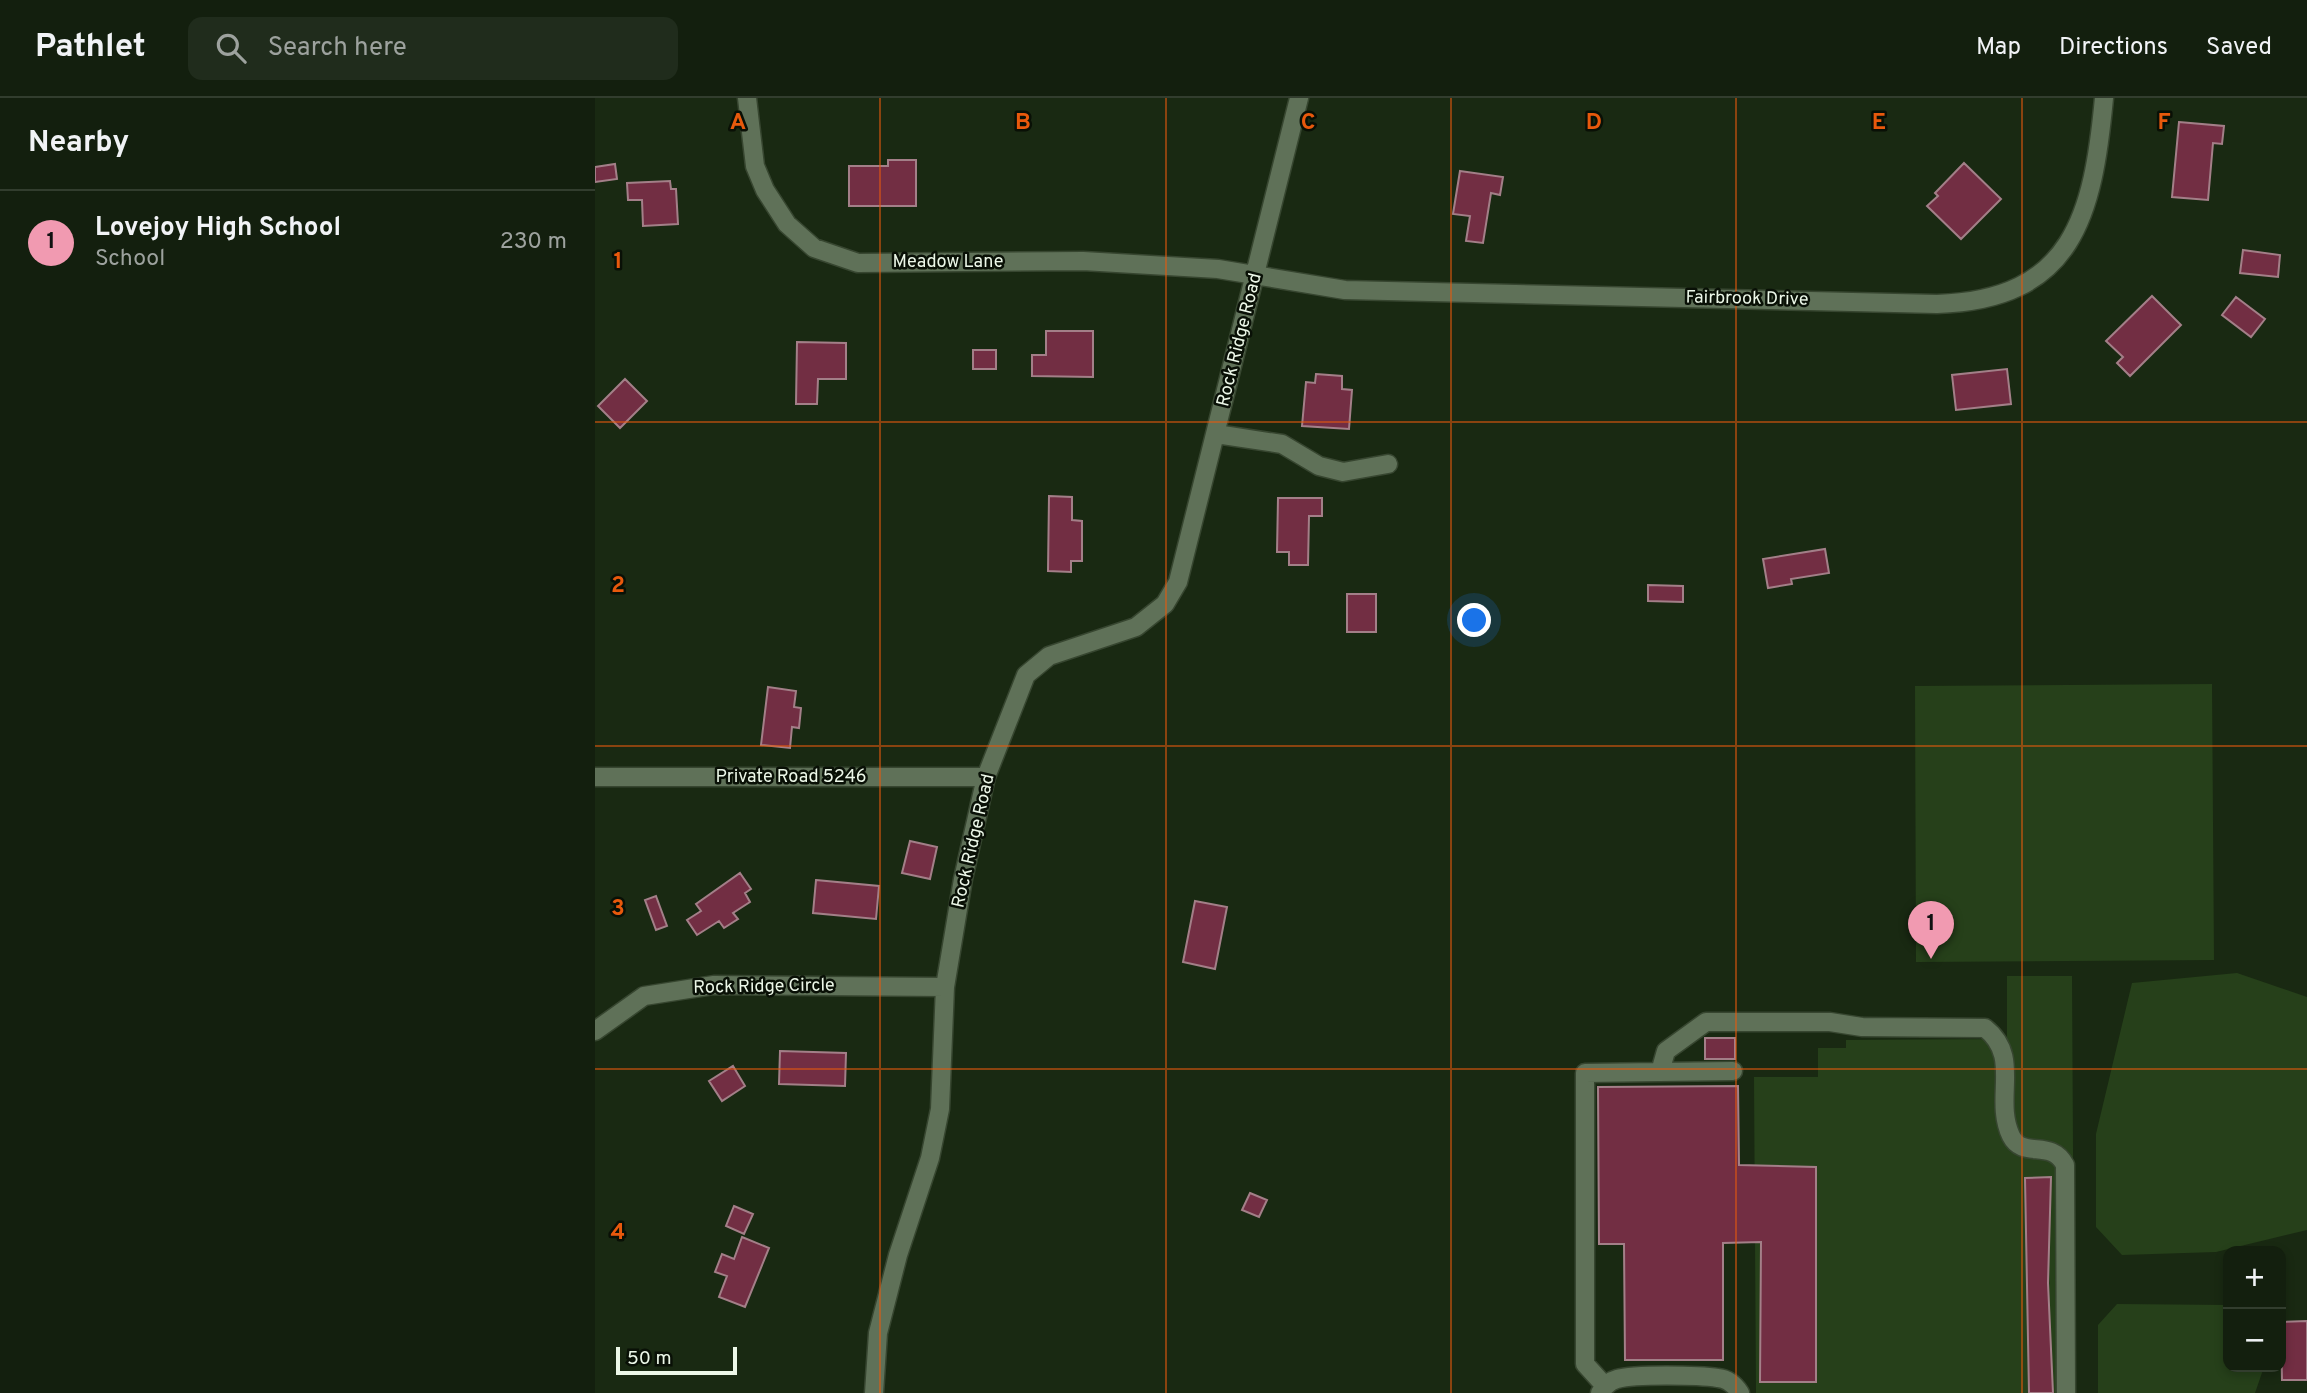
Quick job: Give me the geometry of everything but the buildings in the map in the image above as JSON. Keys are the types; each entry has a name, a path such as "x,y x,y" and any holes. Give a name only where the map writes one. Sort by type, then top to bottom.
{"street":[{"name":"Meadow Lane","path":"747,98 755,166 765,190 787,224 800,237 814,248 834,256 858,263 1083,261 1219,269 1256,275"},
{"name":"Rock Ridge Road","path":"874,1393 878,1333 898,1255 930,1158 940,1109 945,987 963,879 986,777 1026,675 1049,656 1136,628 1165,604 1178,582 1299,98"},
{"name":"Fairbrook Drive","path":"1256,275 1345,290 1964,303 2005,294 2038,275 2075,235 2090,197 2098,165 2104,98"},
{"path":"1216,434 1282,444 1319,466 1343,472 1388,464"},
{"name":"Private Road 5246","path":"595,777 986,777"},
{"name":"Rock Ridge Circle","path":"595,1031 644,996 679,989 714,985 945,987"},
{"path":"1660,1072 1666,1051 1706,1022 1830,1022 1862,1027 1985,1028 1999,1039 2004,1051 2005,1119 2013,1140 2027,1149 2051,1150 2060,1154 2065,1165 2066,1393"},
{"path":"1733,1071 1585,1073 1585,1364 1602,1389 1618,1378 1719,1378 1740,1393"}],"green space":[{"path":"2212,684 2214,960 1916,962 1915,686"},
{"path":"2237,973 2307,997 2307,1230 2241,1246 2223,1246 2223,1250 2216,1252 2122,1255 2096,1227 2096,1134 2132,983"},
{"path":"2007,976 2072,976 2074,1319 2063,1393 1756,1393 1754,1077 1818,1077 1818,1048 1846,1048 1846,1040 2007,1039"},
{"path":"2117,1304 2223,1305 2223,1372 2262,1372 2255,1393 2098,1393 2098,1325"}],"place":[{"name":"Lovejoy High School","path":"1931,959"}]}
